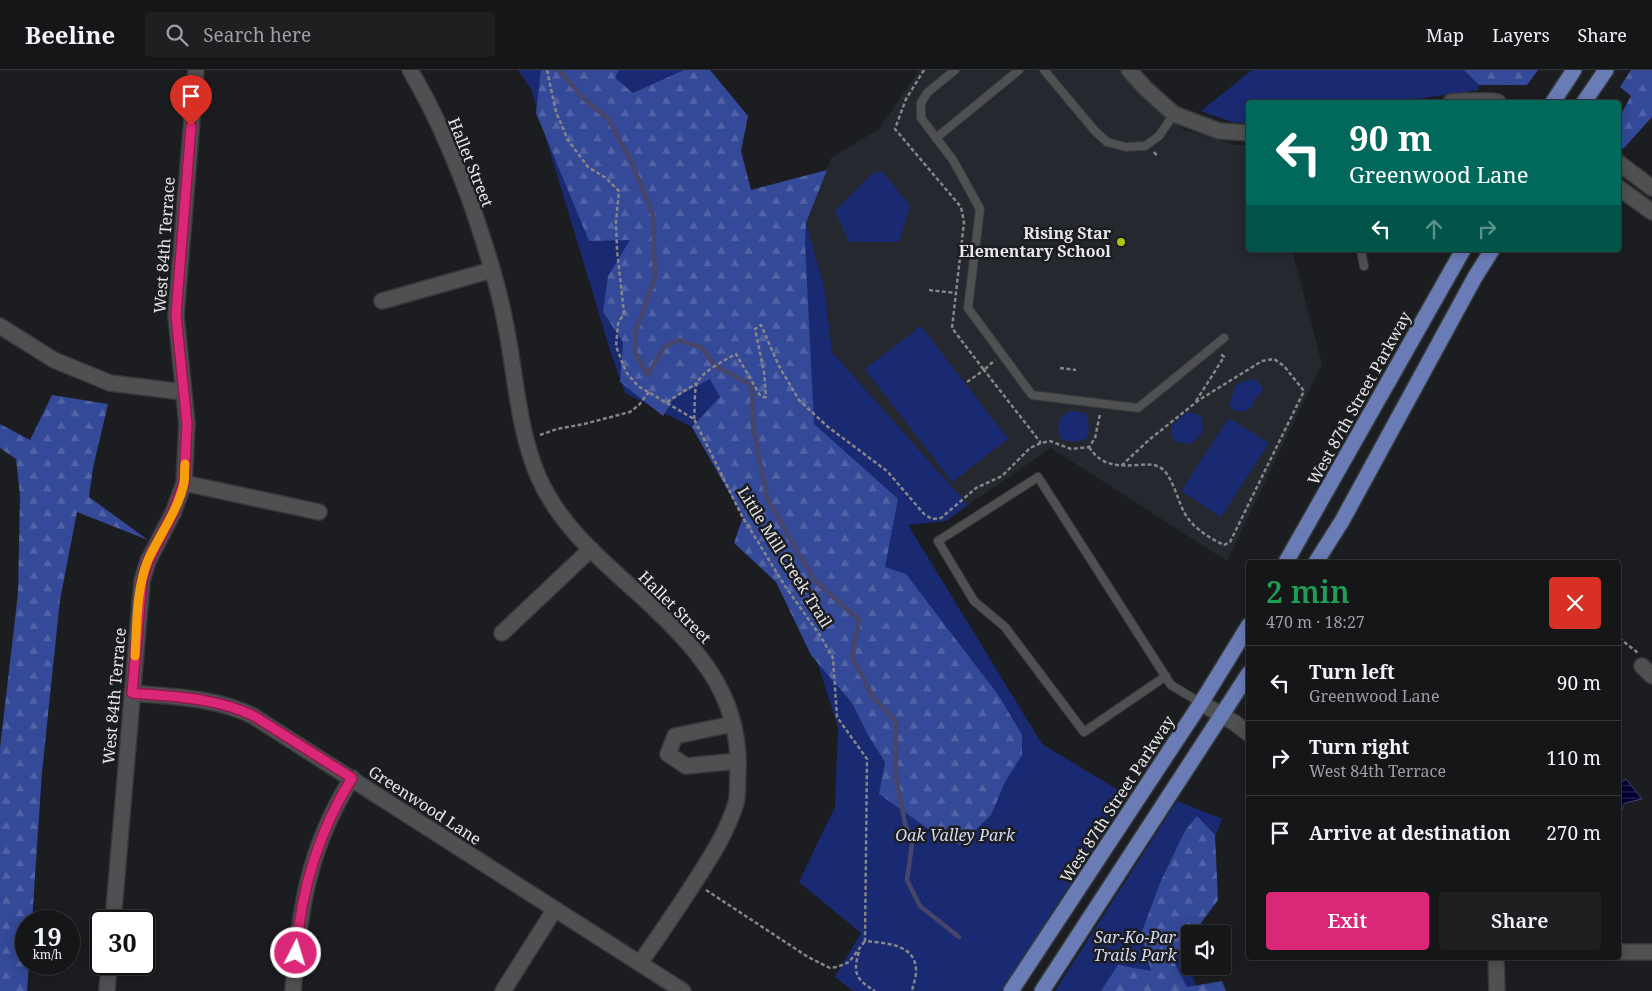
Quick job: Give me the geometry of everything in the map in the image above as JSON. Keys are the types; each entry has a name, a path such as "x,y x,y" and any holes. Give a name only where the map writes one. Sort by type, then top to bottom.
{"main road":[{"path":"1553,100 1574,70"},
{"path":"1585,100 1606,70"},
{"name":"West 87th Street Parkway","path":"1287,560 1462,252"},
{"path":"1317,560 1342,521 1470,286 1491,252"},
{"name":"West 87th Street Parkway","path":"1011,991 1201,704 1246,629"},
{"path":"1042,991 1246,678"}],"street":[{"name":"West 84th Terrace","path":"113,910 142,581 148,561 173,513 184,483 187,424 176,315 196,70"},
{"name":"Hallet Street","path":"410,70 453,155 492,270 506,326 524,438 538,478 565,522 704,660 724,695 733,724 738,762 736,804 715,850 640,963"},
{"path":"1129,70 1145,88 1174,114 1219,132 1246,134"},
{"path":"1621,165 1652,188"},
{"path":"1621,189 1652,212"},
{"path":"382,301 492,270"},
{"path":"0,326 54,360 110,383 183,392"},
{"path":"184,483 319,512"},
{"path":"502,633 591,549"},
{"name":"Greenwood Lane","path":"132,693 210,700 254,716 683,991"},
{"path":"1201,704 1246,732"},
{"path":"733,724 675,736 668,754 686,766 738,762"},
{"path":"293,991 299,925 310,871 325,828 341,795 352,778"},
{"path":"503,991 555,909"},
{"path":"1621,952 1652,952"},
{"path":"1496,960 1497,991"},
{"path":"107,991 108,975"}],"lane":[{"path":"955,70 927,93 921,103 921,118 953,160 980,209 968,308 1032,395 1138,408 1224,338"},
{"path":"936,138 1019,70"},
{"path":"1044,70 1095,131 1107,142 1126,147 1145,146 1159,136 1174,114"},
{"path":"1361,252 1364,266"},
{"path":"1166,676 1084,732 1005,627 974,601 938,541 1038,477 1166,676 1171,685 1201,704"}],"path":[{"path":"547,70 556,112 568,140 588,167 606,178 619,191 616,222 617,250 624,313 618,324 616,346 626,372 638,386 694,419 697,383"},
{"path":"924,70 906,99 895,129 961,207 964,222 952,328 1041,442"},
{"path":"1154,152 1158,157"},
{"path":"929,290 956,293"},
{"path":"666,403 697,383 707,372 736,354 761,397 766,397 764,372 755,329 761,325 780,366 799,400 828,427 887,471 924,514 932,519 941,518 976,488 1002,476 1030,448 1041,442 1050,441 1071,449 1089,447 1095,438 1100,414"},
{"path":"967,382 1002,354"},
{"path":"1194,404 1224,357"},
{"path":"1089,447 1094,455 1105,462 1121,466 1150,464 1161,467 1171,481 1187,518 1199,530 1224,545 1230,542 1304,391 1284,366 1274,359 1262,361 1194,404 1150,439 1121,466"},
{"path":"1060,368 1076,370"},
{"path":"533,438 557,429 630,412 639,405 649,392"},
{"name":"Little Mill Creek Trail","path":"694,419 742,516 785,586 821,637 833,658 837,717 867,759 865,941"},
{"path":"1621,640 1640,655 1647,671"},
{"path":"705,890 808,957 830,968 837,968 848,962 865,941 892,944 903,948 911,954 915,963 916,972 912,991"},
{"path":"859,950 855,972 862,983 875,991"}],"shaded area":[{"path":"919,70 1121,70 1147,102 1184,130 1235,145 1246,145 1246,252 1293,252 1322,364 1227,561 1051,448 968,505 832,352 824,286 806,223 831,158 879,129"},
{"path":"1626,779 1642,799 1625,803 1621,812 1621,783"}],"green space":[{"name":"Oak Valley Park","path":"518,70 687,70 751,190 806,223 824,286 832,352 968,505 946,521 908,525 1042,744 1128,796 1001,991 853,991 835,977 861,933 799,882 835,807 838,727 811,642 698,430 625,393 610,350 531,89"},
{"name":"Oak Valley Park","path":"541,70 619,70 615,78 633,93 684,70 710,70 748,116 741,151 751,190 827,170 806,223 805,243 814,424 898,499 885,567 906,574 999,696 1022,735 1022,755 1005,782 991,815 960,845 937,835 879,794 885,762 868,735 852,703 811,655 776,582 734,543 743,517 692,427 720,397 710,379 674,398 663,416 620,382 623,342 603,312 608,276 630,240 589,241 536,113"},
{"path":"1252,70 1464,70 1479,85 1478,90 1410,100 1246,100 1246,123 1232,122 1201,111"},
{"path":"1464,70 1538,70 1527,85 1479,85"},
{"path":"1631,70 1652,70 1652,117 1623,149 1621,147 1621,114 1631,96 1620,87"},
{"path":"883,172 910,206 899,242 849,242 835,211 873,173"},
{"path":"921,326 1008,439 952,482 865,369"},
{"path":"1256,379 1263,389 1251,407 1246,411 1232,409 1229,404 1232,400 1231,395 1234,394 1234,388 1244,381"},
{"path":"52,395 108,404 93,468 89,497 148,540 77,512 60,600 42,772 33,910 15,910 15,975 28,975 27,991 0,991 0,748 18,593 20,496 16,459 0,448 0,424 30,440"},
{"path":"1070,411 1086,413 1089,430 1086,439 1074,442 1062,440 1058,427 1059,423 1062,416"},
{"path":"1187,412 1200,415 1202,418 1203,432 1191,444 1176,442 1172,436 1172,425"},
{"path":"1229,418 1269,443 1221,517 1181,491"},
{"name":"Sar-Ko-Par Trails Park","path":"1177,801 1222,819 1177,936 1181,946 1181,975 1192,975 1198,991 1055,991"},
{"path":"1197,816 1215,835 1218,900 1200,925 1181,925 1181,949 1173,960 1187,987 1222,981 1226,991 1101,991 1118,965 1151,971 1141,934 1160,883 1185,831"}],"waterway":[{"path":"559,70 582,97 608,119 632,163 653,215 655,278 636,330 635,353 648,375 664,347 679,340 702,348 715,366 752,385 753,425 767,498 814,580 859,620 852,657 873,697 896,721 896,778 905,823 912,844 907,880 920,906 959,937"}],"slow traffic":[{"path":"135,656 142,581 148,561 173,513 184,483 185,464"}],"place":[{"name":"Rising Star Elementary School","path":"1121,242"}],"route":[{"path":"191,126 176,315 187,424 184,483 173,513 148,561 142,581 132,693 210,700 228,704 254,716 352,778 341,795 325,828 310,871 303,900 296,953"}]}
